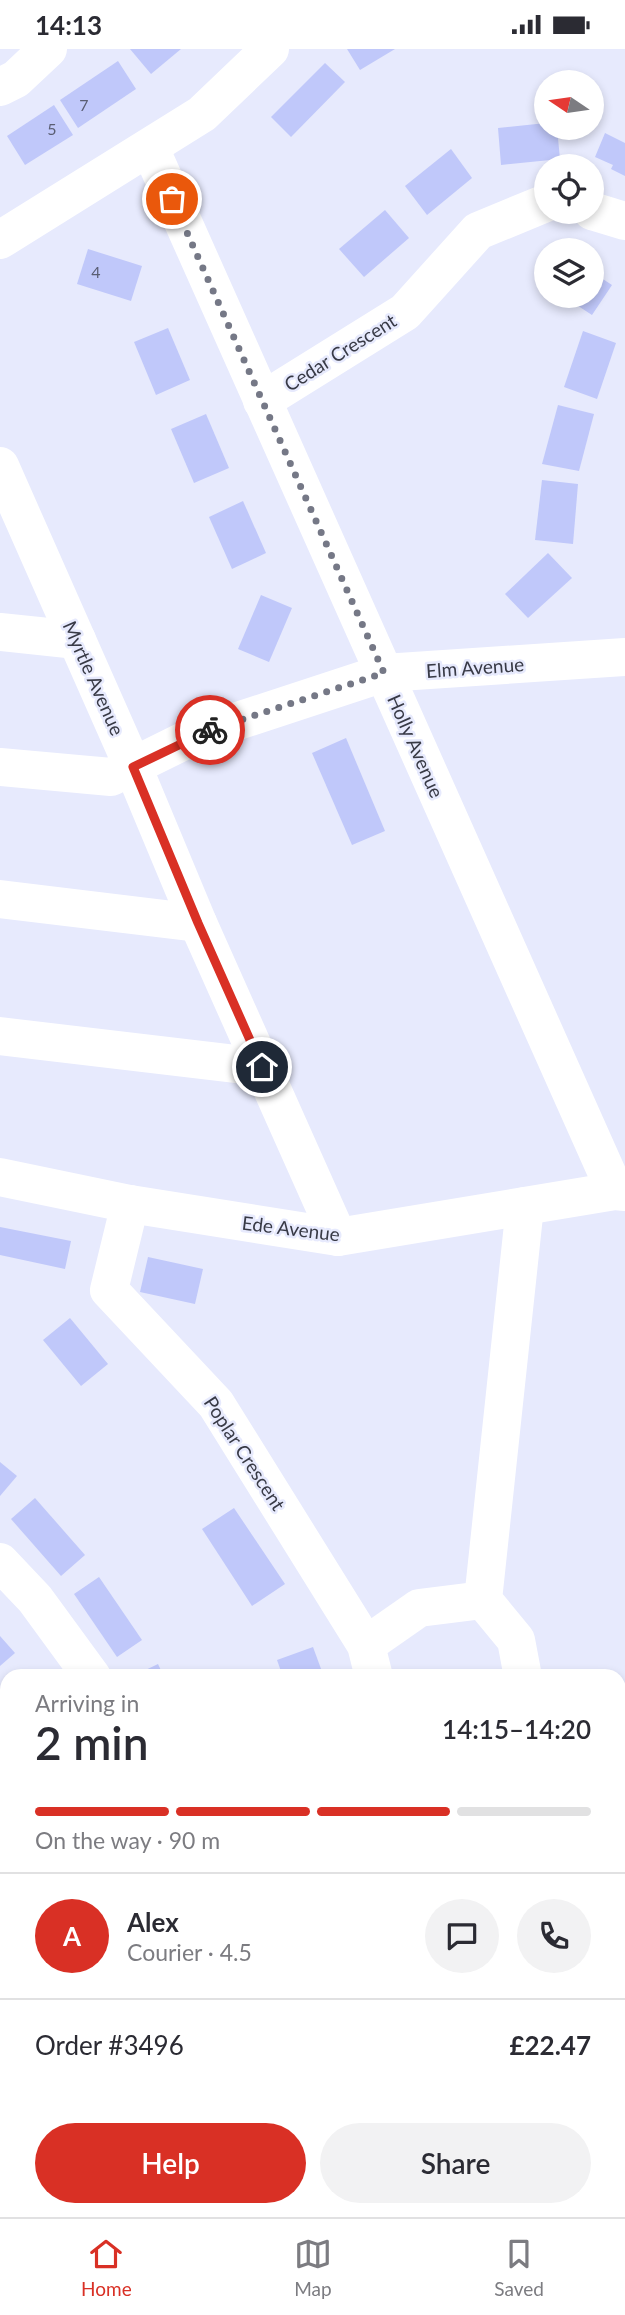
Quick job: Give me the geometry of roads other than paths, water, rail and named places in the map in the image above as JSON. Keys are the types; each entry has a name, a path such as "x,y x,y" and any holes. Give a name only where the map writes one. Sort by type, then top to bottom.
{"street":[{"path":"0,87 16,79 48,49"},
{"path":"0,240 202,114 270,49"},
{"name":"Holly Avenue","path":"150,148 384,673 620,1191"},
{"name":"Cedar Crescent","path":"262,401 405,312 478,231 534,208"},
{"path":"604,215 625,221"},
{"name":"Myrtle Avenue","path":"4,483 77,640 198,923 338,1237"},
{"path":"0,632 77,640"},
{"name":"Elm Avenue","path":"0,767 111,778 198,734 384,673 625,657"},
{"path":"0,899 198,923"},
{"path":"0,1037 262,1067"},
{"name":"Ede Avenue","path":"0,1177 130,1204 338,1237 620,1191"},
{"name":"Poplar Crescent","path":"130,1204 109,1290 216,1404 370,1660"},
{"path":"521,1669 516,1640 483,1600 525,1206"},
{"path":"0,1562 35,1599 86,1669"},
{"path":"370,1660 419,1608 483,1600"}]}
